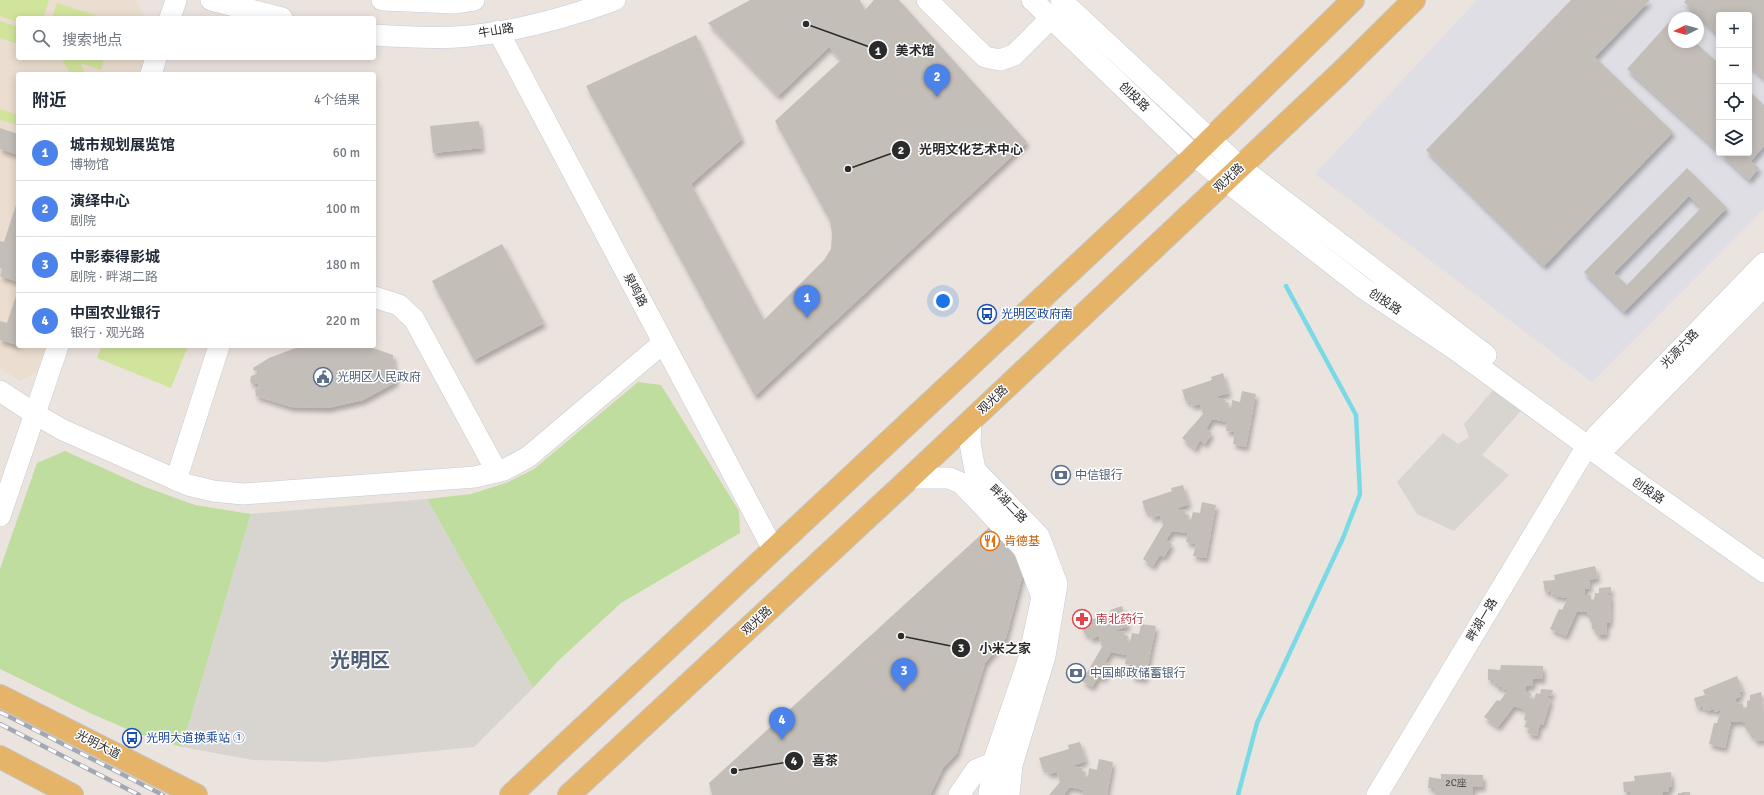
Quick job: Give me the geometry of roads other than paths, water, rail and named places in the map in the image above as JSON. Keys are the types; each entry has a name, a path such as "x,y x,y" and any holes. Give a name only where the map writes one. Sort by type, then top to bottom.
{"main road":[{"path":"511,795 1210,140 1354,0"},
{"name":"观光路","path":"568,795 971,421 1233,174 1414,0"},
{"name":"光明大道","path":"0,696 196,795"},
{"path":"0,757 72,795"}],"street":[{"path":"171,16 176,0"},
{"path":"211,0 274,16"},
{"path":"382,0 454,3 474,0"},
{"name":"牛山路","path":"376,35 415,38 469,36 498,31 584,10 615,0"},
{"path":"927,0 985,57 1000,60 1014,55 1051,18"},
{"name":"创投路","path":"1032,0 1194,155 1233,174"},
{"name":"创投路","path":"1061,0 1177,106 1210,140 1233,174 1363,288 1597,442 1764,555"},
{"name":"泉鸣路","path":"498,31 773,549"},
{"path":"152,72 155,60"},
{"name":"光源六路","path":"1597,442 1764,262"},
{"name":"光源六路","path":"1597,442 1764,286"},
{"path":"376,297 399,305 414,319 497,472"},
{"path":"0,391 35,414 64,430 176,480 188,485 214,491 243,494 475,477 497,472 528,457 663,343"},
{"path":"0,516 57,348"},
{"path":"176,480 218,348"},
{"name":"畔湖二路","path":"971,421 970,443 975,470 1038,536 1057,584 1045,656 1012,765 1009,795"},
{"name":"创投路","path":"1597,442 1764,572"},
{"name":"畔湖一路","path":"1377,795 1597,442"},
{"name":"畔湖二路","path":"910,478 949,478 960,483 1024,549 1042,597 1029,658 993,763 989,795"},
{"path":"960,795 976,770 993,763"}],"waterway":[{"path":"1238,795 1257,723 1343,538 1360,494 1356,415 1286,286"}],"railway":[{"path":"0,712 163,795"},
{"path":"0,724 139,795"}],"place":[{"name":"美术馆","path":"806,24"},
{"name":"演绎中心","path":"937,97"},
{"name":"光明文化艺术中心","path":"848,169"},
{"name":"光明区政府南","path":"987,314"},
{"name":"城市规划展览馆","path":"807,318"},
{"name":"光明区人民政府","path":"323,377"},
{"name":"中信银行","path":"1061,475"},
{"name":"肯德基","path":"990,541"},
{"name":"南北药行","path":"1082,619"},
{"name":"小米之家","path":"901,636"},
{"name":"中国邮政储蓄银行","path":"1076,673"},
{"name":"中影泰得影城","path":"904,691"},
{"name":"光明大道换乘站 ①","path":"132,738"},
{"name":"中国农业银行","path":"782,740"},
{"name":"喜茶","path":"734,771"}],"district":[{"name":"光明区","path":"360,660"}]}
